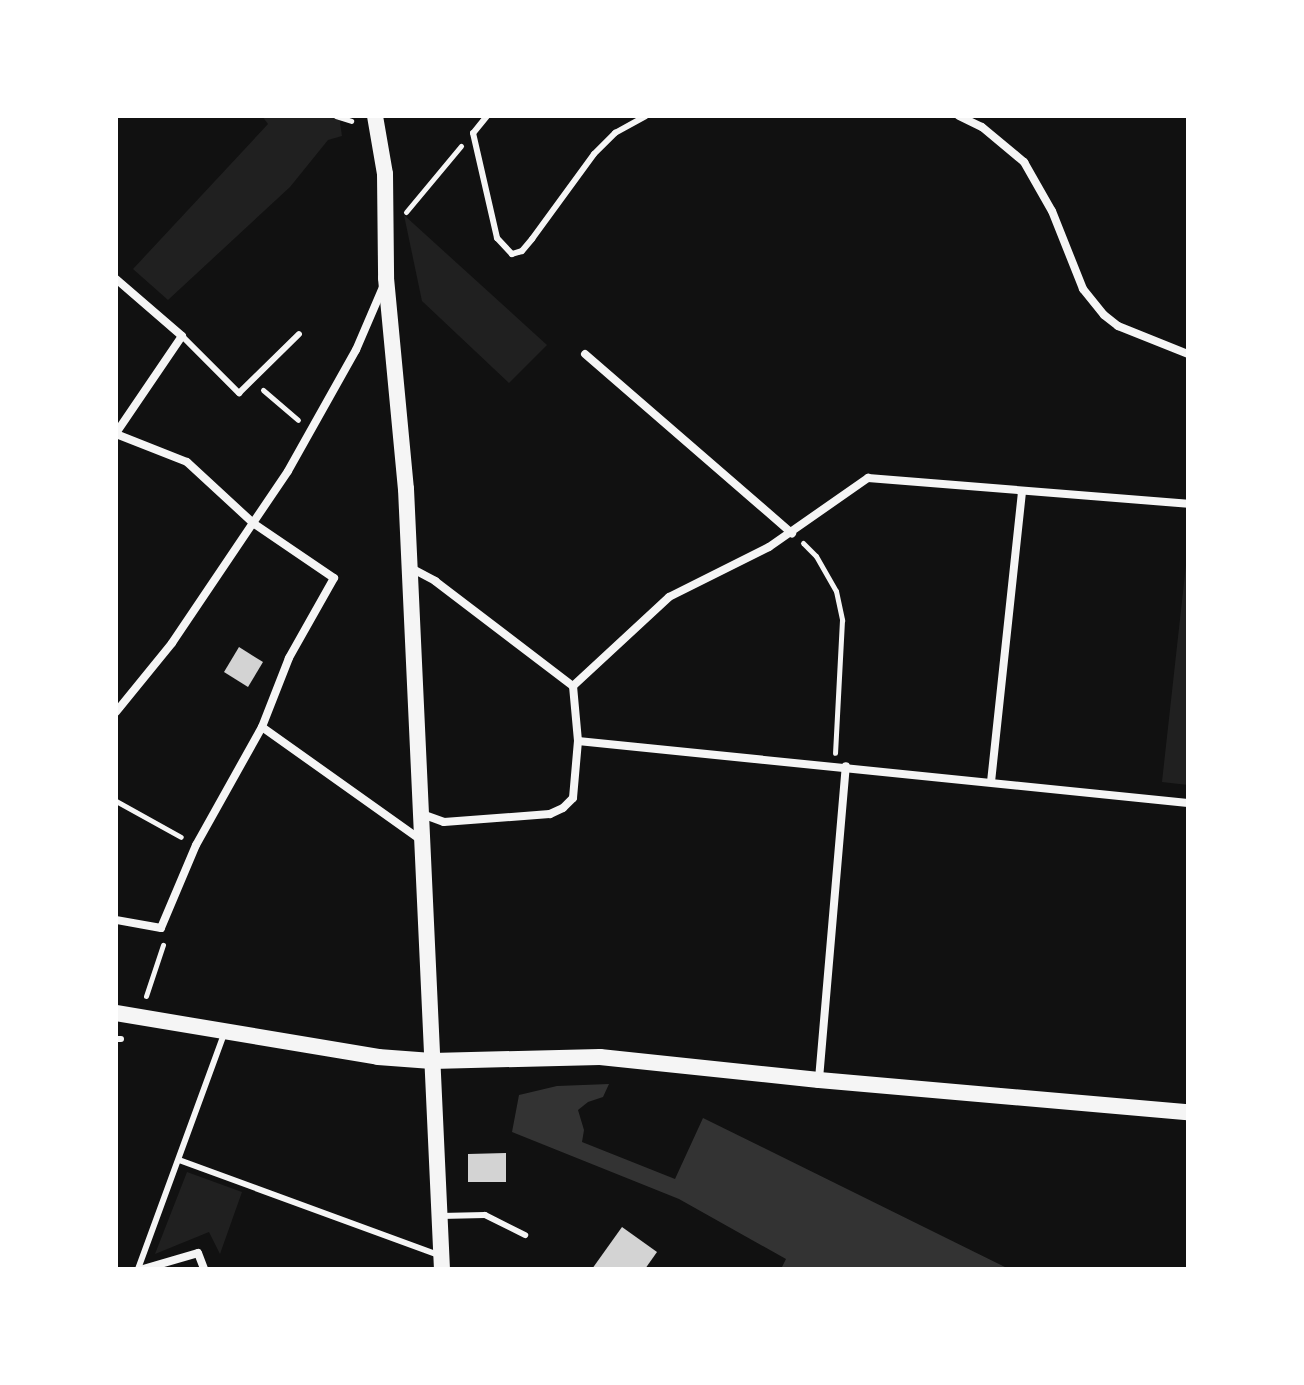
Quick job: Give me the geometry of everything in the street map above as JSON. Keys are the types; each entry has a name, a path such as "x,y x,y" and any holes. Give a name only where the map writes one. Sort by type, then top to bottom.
{"main road":[{"path":"375,116 385,174 386,278 400,403 441,1262"},
{"path":"116,1013 378,1057 432,1061 600,1057 819,1080 1188,1112"}],"street":[{"path":"959,116 993,134 1024,162 1052,211 1083,289 1104,315 1118,326 1188,354"},
{"path":"116,712 172,643 310,432 356,350 386,278"},
{"path":"116,279 182,336 116,433 187,462 253,523 334,578 289,658 262,727 196,845 161,928 116,920"},
{"path":"585,354 792,533"},
{"path":"573,686 669,597 792,533 875,477 1022,493 1188,504"},
{"path":"991,782 1022,493"},
{"path":"409,567 435,581 573,686 578,741 573,798 550,814 444,822 422,814"},
{"path":"262,727 421,840"},
{"path":"578,741 1188,803"},
{"path":"819,1080 846,766"},
{"path":"141,1269 198,1253 204,1269"}],"lane":[{"path":"487,116 473,133 497,238 512,254 522,251 532,239 594,154 615,133 646,116"},
{"path":"182,336 239,393 299,334"},
{"path":"141,1269 226,1030"},
{"path":"179,1160 441,1262"},
{"path":"441,1216 485,1215 525,1235"}],"path":[{"path":"336,116 351,121"},
{"path":"404,215 473,133"},
{"path":"253,381 310,432"},
{"path":"792,533 816,556 836,591 842,620 834,766"},
{"path":"116,801 196,845"},
{"path":"145,1000 163,948 161,928"}],"shaded area":[{"path":"262,116 339,116 342,136 328,140 290,187 168,300 133,269 268,124"},
{"path":"404,215 547,345 509,383 422,301"},
{"path":"1188,547 1188,785 1162,782"},
{"path":"609,1084 603,1097 588,1102 578,1110 584,1130 582,1142 675,1179 703,1118 1009,1269 781,1269 786,1259 679,1199 512,1132 519,1095 557,1086"},
{"path":"187,1172 242,1192 220,1254 209,1232 155,1254"}],"building":[{"path":"239,647 263,662 248,687 224,672"},
{"path":"506,1153 506,1182 468,1182 468,1154"},
{"path":"622,1227 657,1252 645,1269 592,1269"}]}
